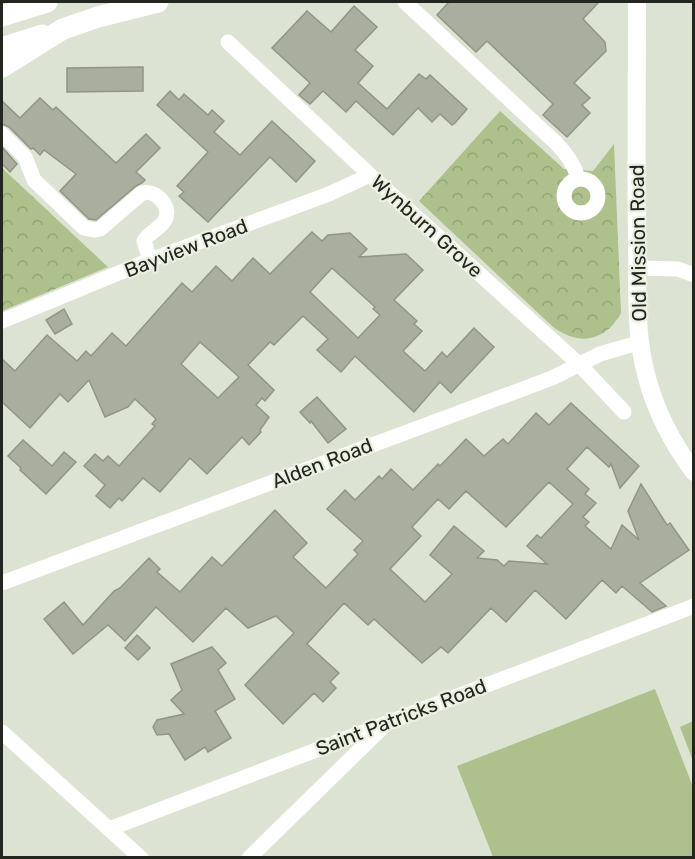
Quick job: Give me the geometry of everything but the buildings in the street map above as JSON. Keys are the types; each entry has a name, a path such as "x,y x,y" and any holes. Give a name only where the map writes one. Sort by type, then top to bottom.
{"main road":[{"path":"2,16 47,2"},
{"path":"2,48 99,16 158,2"},
{"path":"2,67 63,29"}],"street":[{"path":"405,2 556,143 570,160 578,178"},
{"name":"Old Mission Road","path":"637,2 637,268 643,360 658,410 669,434 693,472"},
{"name":"Wynburn Grove","path":"228,42 370,176 579,364 624,412"},
{"path":"2,134 25,158 34,180 84,228 100,229 142,193 155,194 164,205 166,216 164,223 149,234 144,241 150,261"},
{"name":"Bayview Road","path":"2,321 370,176"},
{"path":"637,268 678,269 693,275"},
{"name":"Alden Road","path":"2,583 552,378 616,348 641,342"},
{"name":"Saint Patricks Road","path":"109,829 693,606"},
{"path":"249,858 387,723"},
{"path":"2,732 141,858"}],"green space":[{"path":"500,111 564,169 593,171 614,144 621,313 615,323 599,335 582,339 572,337 553,327 419,201"},
{"path":"2,168 108,267 2,311"},
{"path":"655,689 693,787 693,857 493,857 457,766"},
{"path":"693,721 693,761 680,727"}]}
